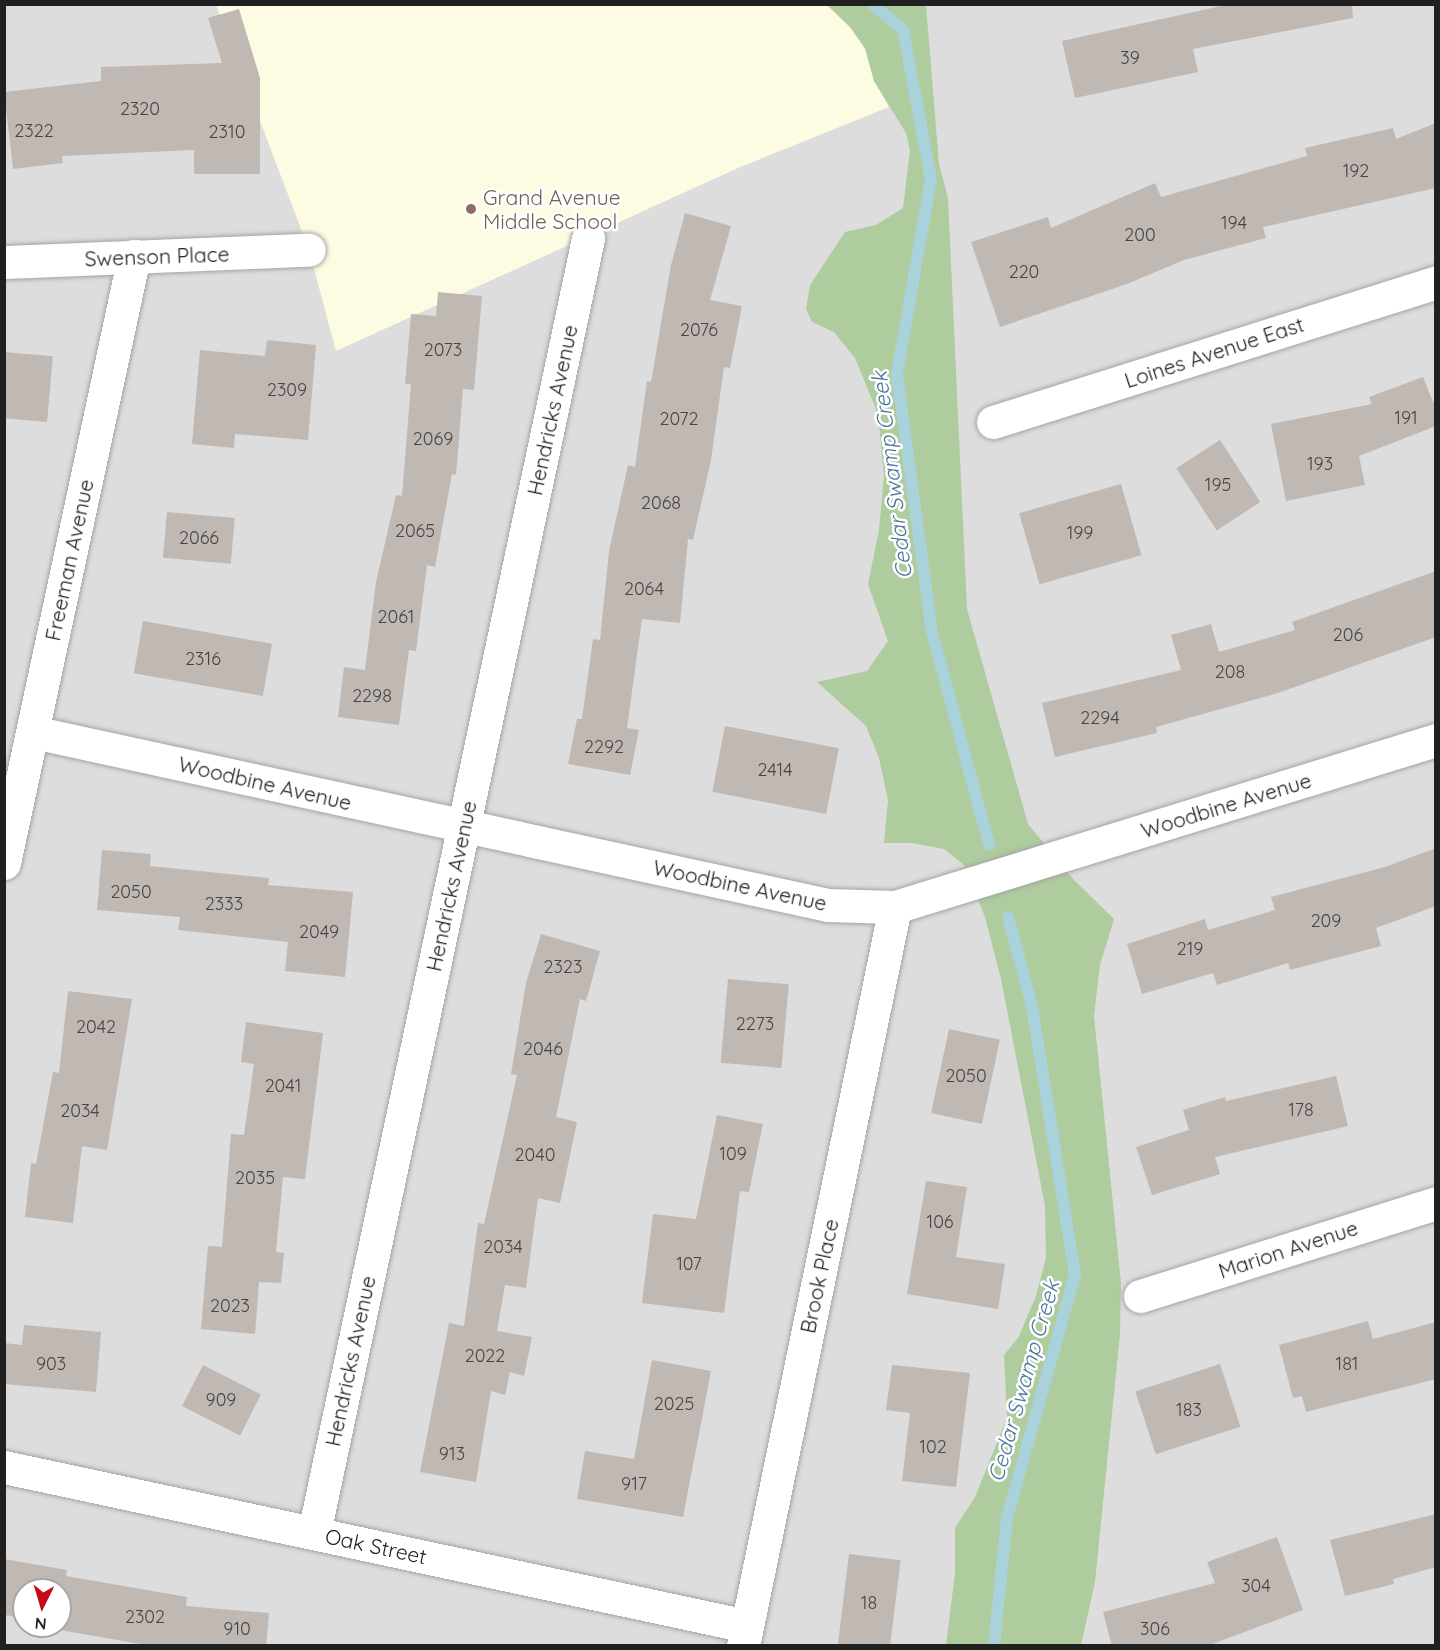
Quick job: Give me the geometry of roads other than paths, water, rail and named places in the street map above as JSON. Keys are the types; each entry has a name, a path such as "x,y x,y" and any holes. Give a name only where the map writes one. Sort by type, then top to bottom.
{"street":[{"name":"Hendricks Avenue","path":"314,1533 588,238"},
{"name":"Swenson Place","path":"4,262 309,250"},
{"name":"Freeman Avenue","path":"4,863 134,256"},
{"name":"Loines Avenue East","path":"993,422 1436,282"},
{"name":"Woodbine Avenue","path":"33,732 828,905 896,907 1436,740"},
{"name":"Brook Place","path":"745,1636 896,907"},
{"name":"Marion Avenue","path":"1140,1296 1436,1203"},
{"name":"Oak Street","path":"4,1467 314,1533 745,1636"}],"waterway":[{"name":"Cedar Swamp Creek","path":"872,4 903,30 931,179 897,374 932,632 989,845"},
{"name":"Cedar Swamp Creek","path":"994,1646 1007,1518 1075,1275 1032,1006 1008,917"}],"place":[{"name":"Grand Avenue Middle School","path":"471,209"}]}
